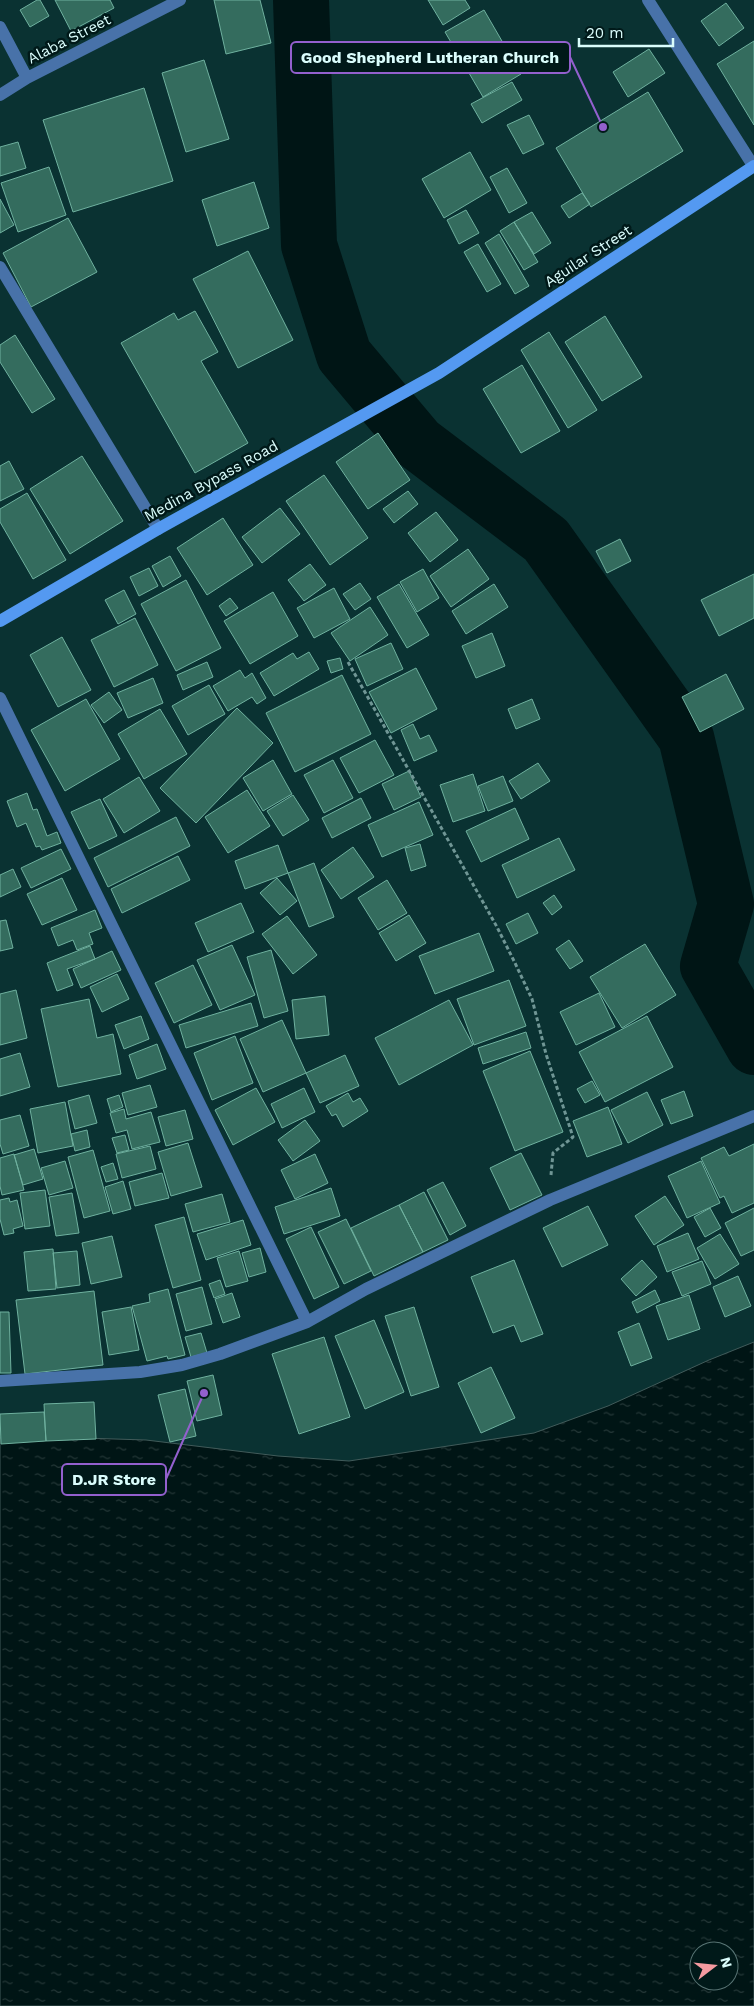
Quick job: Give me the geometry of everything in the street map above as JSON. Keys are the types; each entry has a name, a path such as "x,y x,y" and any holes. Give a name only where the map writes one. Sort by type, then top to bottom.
{"main road":[{"name":"Aguilar Street","path":"439,372 754,166"},
{"name":"Medina Bypass Road","path":"0,621 158,529 439,372"}],"street":[{"name":"Alaba Street","path":"0,96 27,78 180,0"},
{"path":"648,0 754,166"},
{"path":"0,28 27,78"},
{"path":"0,267 158,529"},
{"path":"0,698 307,1322"},
{"path":"0,1381 140,1372 182,1365 220,1354 307,1322 366,1289 550,1200 754,1116"}],"path":[{"path":"348,662 497,927 532,999 551,1070 573,1137 553,1153 550,1200"}],"water":[{"path":"754,1342 754,2006 0,2006 0,1438 21,1436 146,1440 278,1456 349,1461 534,1433 608,1406 709,1360"}],"building":[{"path":"40,0 49,16 30,27 20,10"},
{"path":"55,0 110,0 114,8 71,31"},
{"path":"214,0 260,0 271,43 226,54"},
{"path":"428,0 465,0 470,8 443,25"},
{"path":"726,3 744,28 719,46 701,21"},
{"path":"484,10 521,74 483,97 445,32"},
{"path":"754,41 754,125 717,64"},
{"path":"649,49 665,73 628,97 613,72"},
{"path":"204,60 229,139 186,152 162,73"},
{"path":"512,82 522,100 482,123 471,104"},
{"path":"144,88 173,181 73,212 43,120"},
{"path":"648,92 683,151 591,207 556,148"},
{"path":"529,115 544,144 523,154 507,125"},
{"path":"18,142 26,168 0,176 0,147"},
{"path":"470,152 491,190 444,218 422,179"},
{"path":"49,167 66,215 18,232 1,183"},
{"path":"507,168 527,203 509,213 490,177"},
{"path":"254,182 269,228 217,246 202,200"},
{"path":"582,193 590,204 569,218 561,206"},
{"path":"0,199 14,225 0,233"},
{"path":"466,210 479,233 459,244 447,220"},
{"path":"532,212 551,243 534,254 514,222"},
{"path":"68,218 97,272 31,307 3,253"},
{"path":"514,222 538,262 524,270 500,231"},
{"path":"499,234 529,286 515,294 485,243"},
{"path":"478,244 501,284 487,292 464,252"},
{"path":"248,251 293,340 238,368 193,279"},
{"path":"195,311 218,352 201,361 248,443 195,473 121,343 174,313 178,320"},
{"path":"605,316 642,377 602,401 565,342"},
{"path":"549,332 597,410 568,428 521,350"},
{"path":"15,335 55,399 32,413 0,362 0,345"},
{"path":"522,365 560,431 521,453 483,389"},
{"path":"378,433 410,480 368,509 336,462"},
{"path":"82,456 123,521 70,554 30,489"},
{"path":"9,461 24,489 0,501 0,466"},
{"path":"324,475 368,538 330,565 286,501"},
{"path":"408,491 418,504 394,523 383,509"},
{"path":"27,493 66,560 33,579 0,522 0,509"},
{"path":"280,508 300,534 262,563 242,537"},
{"path":"436,512 458,540 430,562 408,533"},
{"path":"223,518 253,565 207,595 177,548"},
{"path":"620,539 631,561 607,573 596,551"},
{"path":"468,549 489,579 451,607 430,576"},
{"path":"170,556 181,576 163,587 152,566"},
{"path":"310,564 326,585 304,601 288,580"},
{"path":"149,568 158,586 139,596 130,577"},
{"path":"423,569 439,598 417,612 400,582"},
{"path":"754,574 754,618 719,636 701,600"},
{"path":"186,580 221,648 176,671 141,604"},
{"path":"360,583 371,599 355,610 343,594"},
{"path":"399,584 429,635 407,648 377,597"},
{"path":"494,584 508,607 466,634 452,611"},
{"path":"334,588 350,619 314,638 297,608"},
{"path":"124,590 136,614 118,624 105,600"},
{"path":"273,592 298,636 250,664 224,621"},
{"path":"230,598 238,608 226,616 219,606"},
{"path":"370,607 388,635 350,661 331,633"},
{"path":"135,618 158,665 114,687 91,640"},
{"path":"492,633 505,666 476,678 462,646"},
{"path":"62,637 91,690 58,707 30,655"},
{"path":"391,643 403,669 367,686 355,659"},
{"path":"309,652 319,669 274,696 260,673 293,653 297,659"},
{"path":"340,658 343,669 331,673 327,661"},
{"path":"207,662 213,677 183,690 177,675"},
{"path":"416,668 437,709 391,733 369,692"},
{"path":"240,670 245,678 252,673 266,698 257,704 252,697 228,711 213,686"},
{"path":"726,674 744,709 700,732 682,697"},
{"path":"342,675 371,734 295,772 266,713"},
{"path":"153,678 163,703 128,718 117,693"},
{"path":"209,685 225,714 188,735 172,706"},
{"path":"109,692 122,710 104,723 91,705"},
{"path":"86,699 120,759 65,791 31,730"},
{"path":"532,699 540,719 516,729 508,709"},
{"path":"237,708 273,743 196,823 160,788"},
{"path":"160,709 187,754 144,779 118,734"},
{"path":"413,724 420,739 429,735 437,751 414,761 401,730"},
{"path":"375,740 394,775 359,793 340,758"},
{"path":"273,760 292,794 263,811 243,778"},
{"path":"333,760 353,798 324,813 304,775"},
{"path":"538,763 550,781 521,799 509,781"},
{"path":"409,771 421,797 394,810 382,784"},
{"path":"473,774 485,811 453,822 440,785"},
{"path":"503,776 513,801 488,811 478,786"},
{"path":"139,777 160,811 124,833 103,799"},
{"path":"247,790 270,826 228,853 205,817"},
{"path":"27,793 33,810 37,809 47,836 57,832 61,843 42,850 40,846 36,847 26,823 17,827 7,801"},
{"path":"293,795 309,820 283,836 267,811"},
{"path":"361,798 371,818 332,838 322,818"},
{"path":"100,799 117,836 89,849 71,812"},
{"path":"419,802 433,835 382,857 368,825"},
{"path":"515,808 529,839 481,862 466,831"},
{"path":"176,817 190,846 108,887 94,858"},
{"path":"559,838 575,870 517,898 502,865"},
{"path":"420,844 426,866 411,871 405,848"},
{"path":"278,845 288,873 245,889 235,861"},
{"path":"353,847 374,877 341,899 321,870"},
{"path":"61,849 71,869 31,888 21,868"},
{"path":"178,856 190,880 122,913 111,889"},
{"path":"314,863 334,917 309,927 288,873"},
{"path":"13,869 21,887 0,897 0,875"},
{"path":"62,878 77,910 42,925 27,894"},
{"path":"277,878 297,901 280,915 260,893"},
{"path":"387,880 407,913 378,930 358,898"},
{"path":"554,895 562,907 552,915 543,903"},
{"path":"241,903 254,932 208,952 195,923"},
{"path":"95,910 102,928 89,933 93,944 77,950 73,940 58,946 51,928"},
{"path":"528,913 538,933 516,944 506,924"},
{"path":"409,915 426,943 396,961 379,933"},
{"path":"287,916 317,955 293,974 262,934"},
{"path":"6,920 13,948 0,951 0,921"},
{"path":"479,933 494,971 435,994 419,956"},
{"path":"569,940 583,961 570,969 556,949"},
{"path":"645,944 676,995 622,1028 590,977"},
{"path":"232,945 255,995 220,1010 197,960"},
{"path":"90,946 95,959 67,969 73,985 57,991 47,963"},
{"path":"271,950 288,1011 264,1018 247,957"},
{"path":"112,951 121,970 81,988 73,969"},
{"path":"193,965 212,1005 174,1023 155,983"},
{"path":"117,974 129,999 102,1012 90,987"},
{"path":"509,980 526,1026 474,1045 457,999"},
{"path":"16,990 27,1038 0,1045 0,994"},
{"path":"599,993 615,1027 576,1045 560,1012"},
{"path":"325,996 329,1035 296,1039 292,1000"},
{"path":"89,999 97,1038 113,1034 121,1074 58,1087 41,1009"},
{"path":"449,1000 473,1045 399,1085 375,1038"},
{"path":"251,1003 258,1026 186,1048 179,1025"},
{"path":"141,1016 149,1039 124,1049 115,1025"},
{"path":"647,1016 673,1067 605,1102 579,1052"},
{"path":"282,1020 306,1073 263,1092 240,1039"},
{"path":"526,1032 531,1048 483,1064 478,1048"},
{"path":"235,1036 253,1083 212,1100 194,1053"},
{"path":"157,1044 166,1069 137,1079 129,1055"},
{"path":"530,1051 563,1132 515,1151 483,1071"},
{"path":"20,1053 30,1087 0,1096 0,1059"},
{"path":"345,1055 359,1086 320,1103 306,1073"},
{"path":"592,1081 600,1095 585,1103 577,1089"},
{"path":"150,1085 157,1107 128,1115 122,1093"},
{"path":"256,1088 275,1122 233,1145 215,1110"},
{"path":"304,1088 315,1112 282,1128 271,1104"},
{"path":"684,1091 693,1116 671,1124 661,1100"},
{"path":"647,1092 663,1125 628,1143 611,1110"},
{"path":"348,1093 353,1102 360,1098 368,1111 343,1127 336,1114 332,1116 326,1106"},
{"path":"89,1095 97,1123 75,1129 68,1101"},
{"path":"119,1095 123,1107 111,1112 107,1099"},
{"path":"65,1102 73,1146 38,1153 30,1109"},
{"path":"608,1107 622,1144 587,1157 573,1121"},
{"path":"124,1109 126,1119 151,1112 160,1142 132,1149 127,1130 116,1133 110,1113"},
{"path":"185,1110 193,1139 166,1146 158,1117"},
{"path":"20,1115 29,1146 3,1154 0,1144 0,1120"},
{"path":"305,1120 320,1141 293,1161 278,1140"},
{"path":"87,1130 90,1147 75,1151 71,1134"},
{"path":"125,1135 129,1150 117,1153 112,1138"},
{"path":"188,1143 202,1187 171,1196 158,1152"},
{"path":"754,1144 754,1203 732,1213 724,1196 720,1198 701,1158 724,1147 729,1156"},
{"path":"150,1146 156,1169 122,1178 116,1154"},
{"path":"34,1149 43,1179 23,1185 14,1155"},
{"path":"93,1150 110,1211 84,1218 68,1157"},
{"path":"521,1153 542,1195 510,1210 490,1168"},
{"path":"14,1154 24,1190 2,1195 0,1186 0,1158"},
{"path":"315,1154 328,1183 295,1199 281,1170"},
{"path":"65,1161 73,1188 49,1195 41,1168"},
{"path":"701,1161 720,1203 687,1218 668,1176"},
{"path":"113,1163 118,1179 106,1182 101,1167"},
{"path":"162,1173 169,1198 135,1206 129,1182"},
{"path":"123,1181 131,1209 113,1214 105,1187"},
{"path":"443,1182 466,1226 450,1235 427,1190"},
{"path":"331,1188 340,1216 284,1234 275,1207"},
{"path":"45,1190 50,1226 25,1229 20,1193"},
{"path":"424,1192 448,1240 423,1252 399,1205"},
{"path":"72,1193 79,1233 56,1236 49,1197"},
{"path":"222,1194 230,1222 193,1232 185,1204"},
{"path":"665,1196 684,1225 654,1245 635,1216"},
{"path":"9,1198 10,1202 17,1200 23,1226 13,1229 14,1233 4,1235 0,1219 0,1200"},
{"path":"399,1205 423,1252 374,1276 351,1228"},
{"path":"588,1206 608,1245 562,1267 543,1228"},
{"path":"710,1208 721,1228 705,1237 694,1217"},
{"path":"754,1208 754,1250 741,1256 725,1223"},
{"path":"184,1217 201,1280 173,1288 155,1225"},
{"path":"346,1219 371,1271 344,1284 318,1232"},
{"path":"243,1220 251,1245 206,1260 197,1234"},
{"path":"311,1227 339,1287 314,1299 286,1239"},
{"path":"688,1233 699,1259 667,1272 657,1246"},
{"path":"720,1234 739,1264 715,1279 697,1248"},
{"path":"112,1236 122,1277 91,1284 82,1243"},
{"path":"260,1248 266,1272 249,1277 242,1253"},
{"path":"53,1249 56,1289 28,1291 24,1252"},
{"path":"77,1251 80,1285 57,1288 53,1253"},
{"path":"239,1251 248,1281 226,1287 217,1258"},
{"path":"514,1260 543,1334 521,1342 514,1325 493,1333 471,1277"},
{"path":"642,1260 657,1277 636,1296 621,1279"},
{"path":"702,1261 711,1284 682,1296 672,1272"},
{"path":"738,1276 751,1306 725,1317 713,1287"},
{"path":"220,1280 225,1294 214,1298 209,1284"},
{"path":"202,1287 212,1324 186,1331 176,1294"},
{"path":"168,1289 185,1355 168,1359 167,1356 147,1361 132,1306 150,1302 149,1294"},
{"path":"655,1290 660,1301 637,1313 632,1302"},
{"path":"94,1291 103,1365 25,1374 16,1300"},
{"path":"232,1293 240,1317 223,1323 215,1299"},
{"path":"689,1295 700,1329 668,1340 656,1306"},
{"path":"131,1307 139,1350 109,1355 102,1312"},
{"path":"414,1307 439,1387 411,1396 385,1316"},
{"path":"0,1312 9,1312 11,1373 0,1373"},
{"path":"374,1320 404,1392 365,1409 335,1336"},
{"path":"639,1323 652,1358 631,1366 618,1332"},
{"path":"201,1333 207,1353 191,1357 185,1337"},
{"path":"324,1337 350,1417 299,1434 272,1354"},
{"path":"491,1367 515,1418 481,1433 458,1383"},
{"path":"213,1375 222,1415 197,1421 187,1381"},
{"path":"185,1389 196,1436 170,1442 158,1395"},
{"path":"94,1402 96,1439 46,1441 44,1404"},
{"path":"44,1412 46,1441 1,1444 0,1414"}],"waterway":[{"path":"301,0 309,245 344,355 418,443 546,540 686,737 726,904 708,966 754,1047"}],"place":[{"name":"Good Shepherd Lutheran Church","path":"603,127"},
{"name":"D.JR Store","path":"204,1393"}]}
